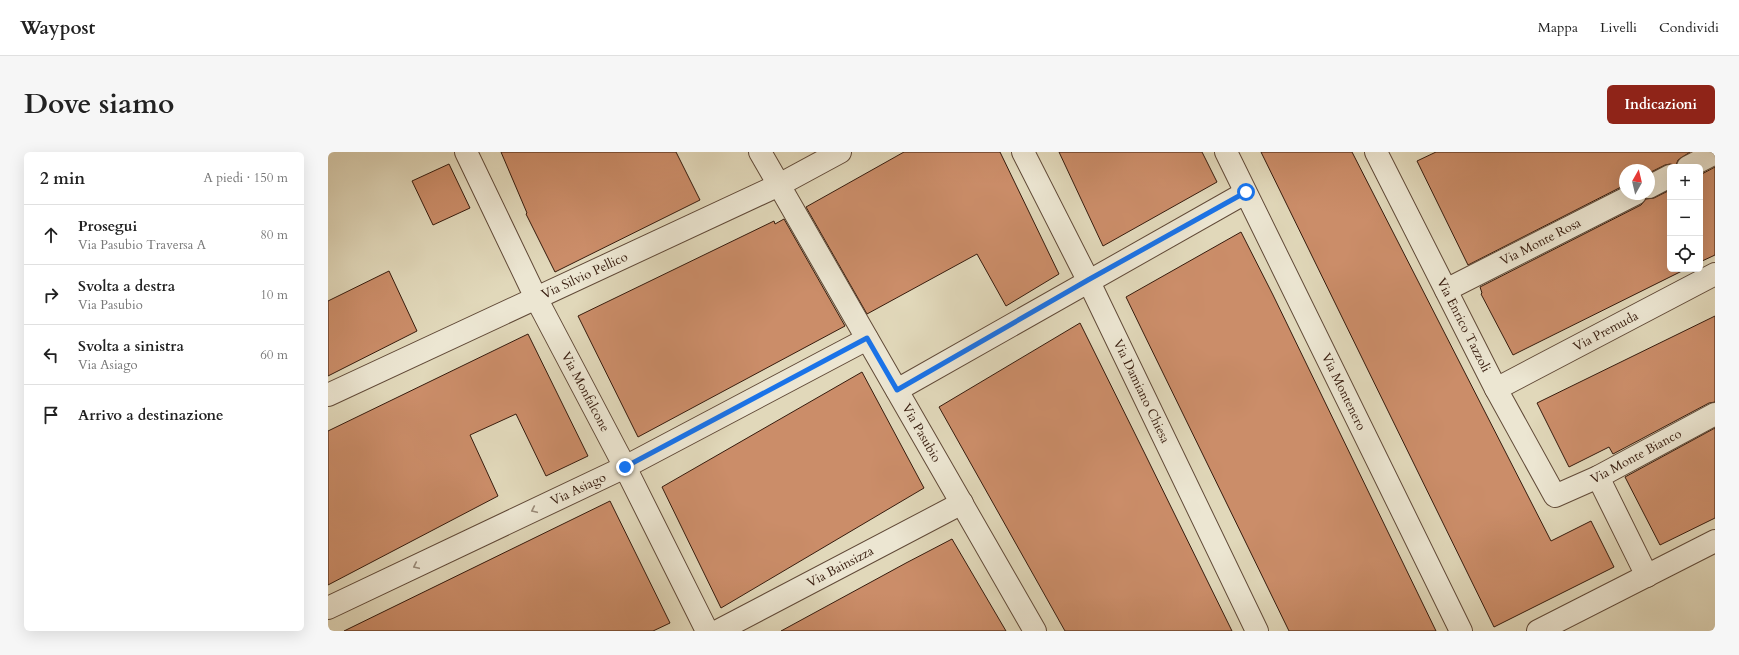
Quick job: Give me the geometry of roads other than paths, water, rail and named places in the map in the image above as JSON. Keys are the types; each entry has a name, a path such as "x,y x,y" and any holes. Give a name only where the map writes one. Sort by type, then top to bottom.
{"street":[{"name":"Via Monfalcone","path":"466,152 536,298 625,467 707,631"},
{"name":"Via Pasubio","path":"760,152 1035,631"},
{"name":"Via Silvio Pellico","path":"328,395 778,185 840,152"},
{"name":"Via Damiano Chiesa","path":"1023,152 1088,280 1257,631"},
{"name":"Via Montenero","path":"1226,152 1461,631"},
{"name":"Via Enrico Tazzoli","path":"1376,152 1496,389 1554,496"},
{"path":"1694,164 1715,154"},
{"path":"1655,184 1667,178"},
{"path":"897,390 1088,280 1246,192"},
{"name":"Via Monte Rosa","path":"1446,290 1623,200"},
{"name":"Via Premuda","path":"1496,389 1715,274"},
{"name":"Via Asiago","path":"328,608 625,467 867,338"},
{"name":"Via Monte Bianco","path":"1554,496 1598,476 1715,414"},
{"path":"1598,476 1647,576"},
{"name":"Via Bainsizza","path":"718,631 962,502"},
{"path":"1538,631 1715,541"}]}
